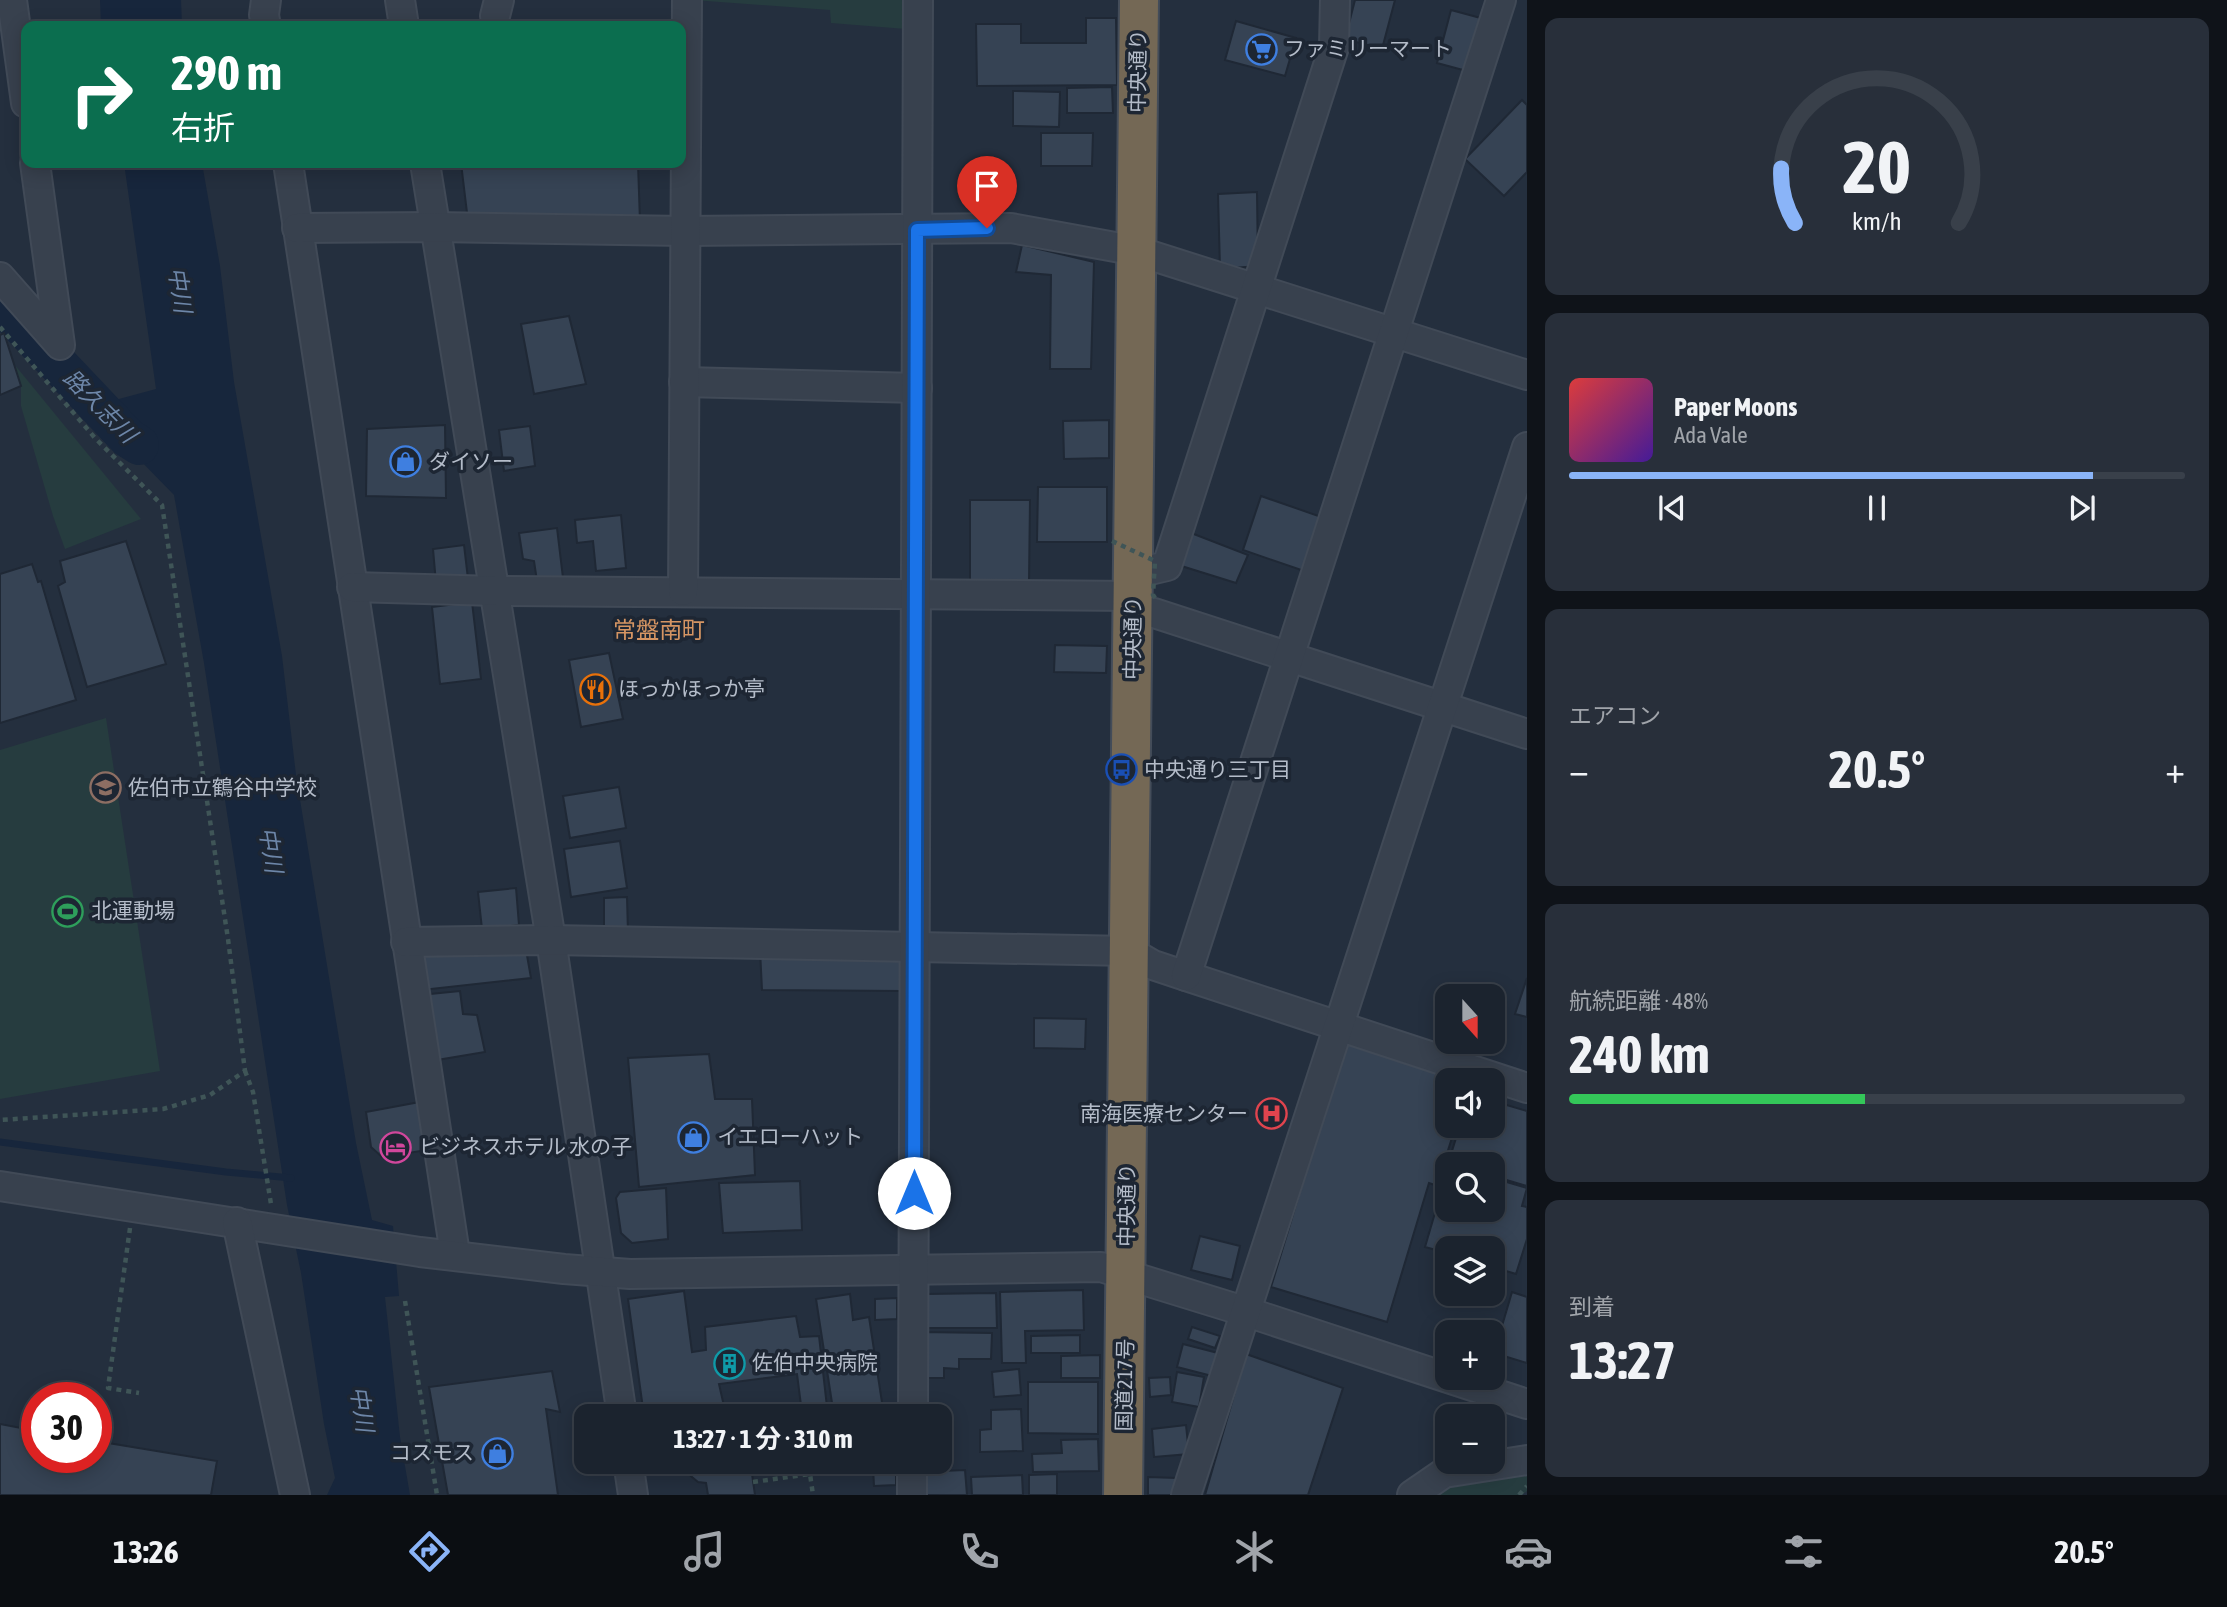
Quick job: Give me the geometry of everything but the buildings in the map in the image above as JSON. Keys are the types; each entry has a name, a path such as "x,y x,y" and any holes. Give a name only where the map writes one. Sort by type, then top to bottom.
{"highway":[{"name":"中央通り","path":"1126,1276 1129,951 1139,594 1139,0"},
{"name":"国道217号","path":"1123,1495 1126,1276"}],"street":[{"path":"12,0 21,66"},
{"path":"265,21 266,0"},
{"path":"400,0 403,21"},
{"path":"686,116 687,0"},
{"path":"913,1404 918,0"},
{"path":"352,587 496,591 1139,594 1167,566 1335,47 1335,0"},
{"path":"1186,976 1501,0"},
{"path":"0,276 60,345 35,168"},
{"path":"289,168 455,1254"},
{"path":"426,168 551,940 620,1404"},
{"path":"683,591 686,168"},
{"path":"297,228 685,231 1011,228 1137,251 1527,376"},
{"path":"684,382 917,388"},
{"path":"1186,1495 1527,447"},
{"path":"1139,594 1154,613 1527,734"},
{"path":"407,942 551,940 1129,951 1153,965 1527,1088"},
{"path":"0,1186 420,1252 599,1272 1101,1267 1527,1404"},
{"path":"237,1222 295,1495"},
{"path":"1412,1495 1444,1472 1527,1460"},
{"path":"630,1474 633,1495"},
{"path":"912,1474 912,1495"}],"path":[{"path":"0,327 95,438 162,505 246,1070 253,1092 269,1191"},
{"path":"1112,541 1155,561 1153,595 1139,594"},
{"path":"0,1120 163,1109 211,1095 246,1070"},
{"path":"131,1224 108,1388 139,1392"},
{"path":"405,1301 437,1495"},
{"path":"753,1482 810,1474 814,1495"},
{"path":"1519,1495 1527,1486"}],"green space":[{"path":"693,0 906,0 906,29 831,23 830,10"},
{"path":"14,364 141,519 65,549 21,406 21,386"},
{"name":"北運動場","path":"106,718 160,1071 0,1099 0,750"},
{"path":"1527,1475 1527,1491 1522,1495 1431,1495 1444,1484"}],"water":[{"path":"100,0 181,0 182,21 101,21"},
{"name":"中川","path":"125,168 203,168 220,266 234,382 282,656 296,775 356,1143 372,1220 393,1226 399,1296 385,1297 400,1437 410,1495 327,1495 335,1478 287,1205 204,663 174,495 95,414 104,403 156,389"}],"waterway":[{"name":"路久志川","path":"0,303 128,438 139,445"},
{"path":"0,1142 291,1178"}],"place":[{"name":"ファミリーマート","path":"1261,49"},
{"name":"ダイソー","path":"406,462"},
{"name":"ほっかほっか亭","path":"595,689"},
{"name":"中央通り三丁目","path":"1121,770"},
{"name":"佐伯市立鶴谷中学校","path":"105,788"},
{"name":"北運動場","path":"68,911"},
{"name":"南海医療センター","path":"1271,1114"},
{"name":"イエローハット","path":"694,1137"},
{"name":"ビジネスホテル 水の子","path":"396,1147"},
{"name":"佐伯中央病院","path":"729,1363"},
{"name":"コスモス","path":"497,1453"}],"district":[{"name":"常盤南町","path":"659,630"}],"route":[{"path":"914,1193 917,230 987,228"}]}
